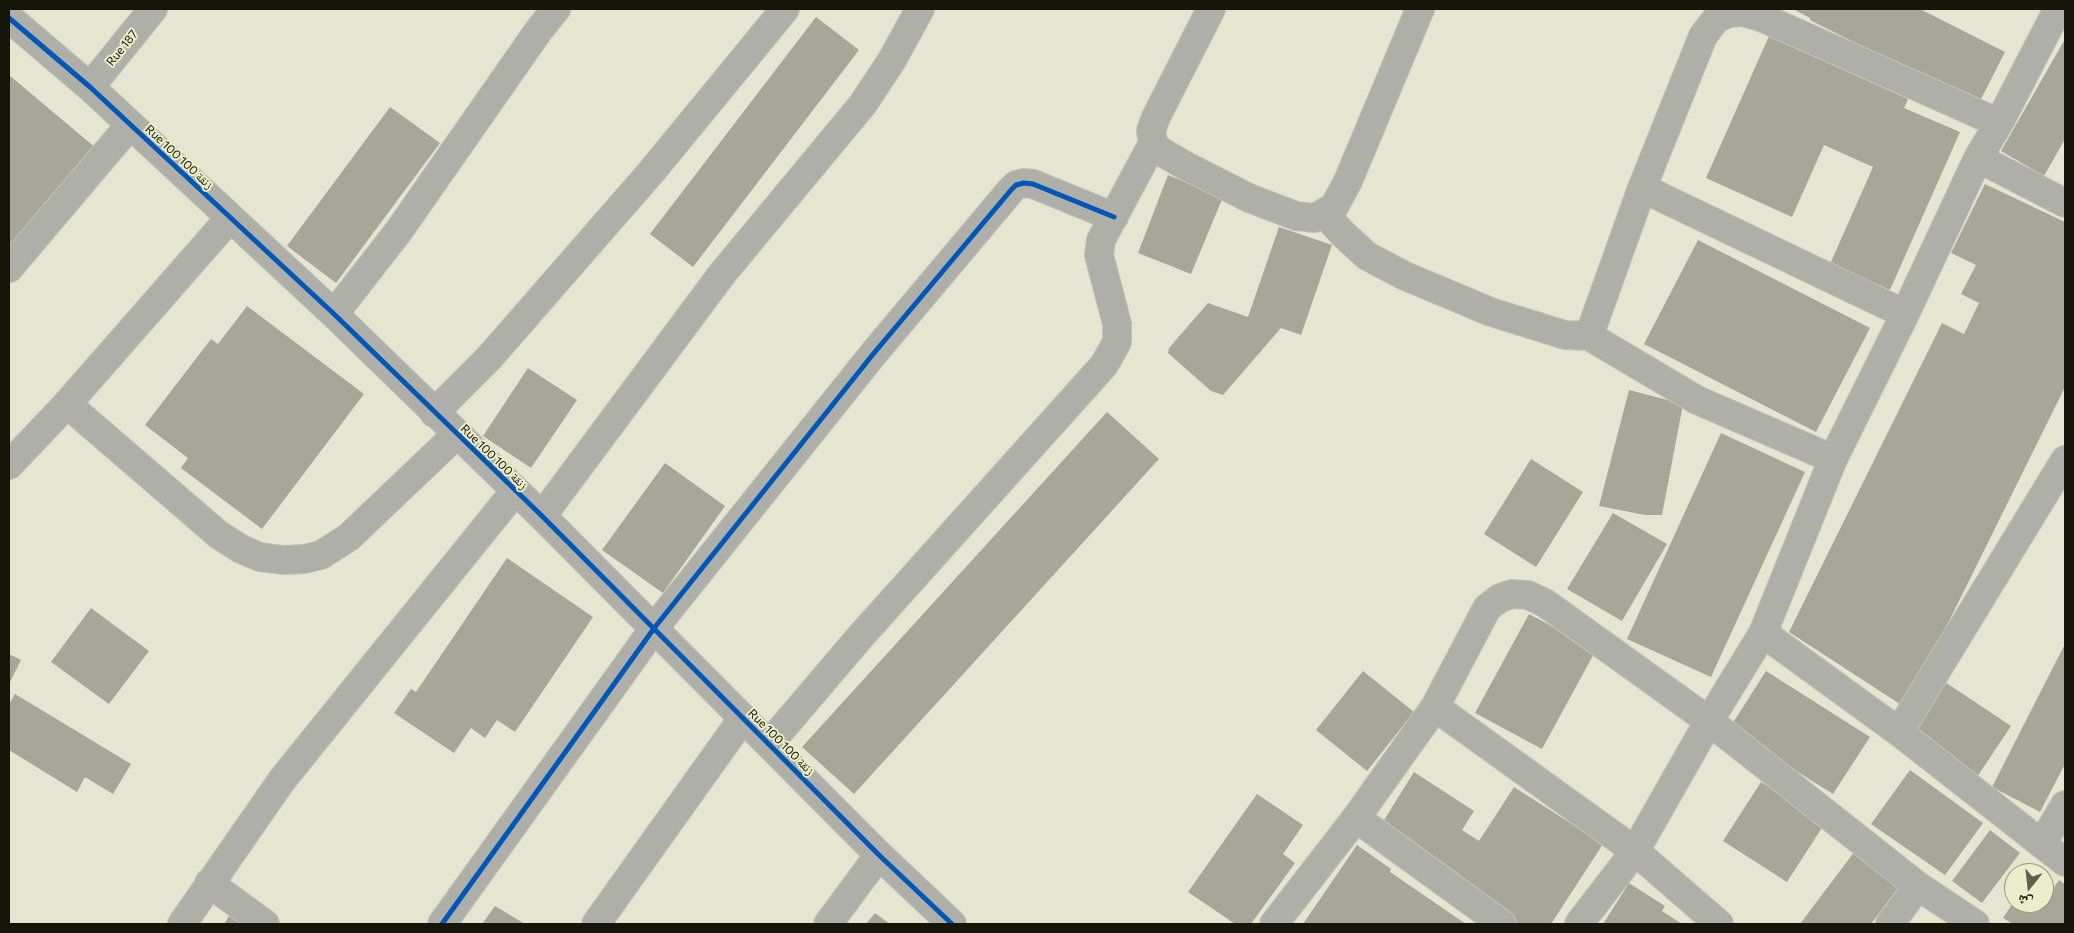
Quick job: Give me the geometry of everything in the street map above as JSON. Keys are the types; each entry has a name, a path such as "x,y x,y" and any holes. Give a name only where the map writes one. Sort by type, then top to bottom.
{"street":[{"name":"Rue 187","path":"90,88 153,9"},
{"path":"334,314 398,232 539,30 556,9"},
{"path":"434,413 489,358 645,179 784,9"},
{"path":"542,516 722,274 863,104 892,60 920,9"},
{"path":"1211,9 1156,117 1151,131 1153,143 1160,151 1186,166 1258,202 1296,216 1316,218 1334,207 1348,181 1420,9"},
{"path":"1579,924 1635,851 1709,722 1763,633 1833,459 1905,314 1978,158 1999,123 2058,9"},
{"path":"1589,336 1642,188 1703,36 1716,20 1728,13 1743,12 1761,17 1999,123"},
{"name":"Rue 100 زنقة 100","path":"9,18 90,88 334,314 456,435 542,516 880,855 952,924"},
{"path":"9,268 130,125"},
{"path":"769,744 860,637 1104,365 1117,342 1117,324 1099,256 1102,240 1153,143"},
{"path":"1978,158 2065,203"},
{"path":"442,924 654,628 874,353 1011,190 1016,185 1024,183 1033,184 1114,218"},
{"path":"1642,188 1905,314"},
{"path":"1324,213 1367,256 1405,276 1510,318 1565,335 1589,336 1697,400 1833,459"},
{"path":"9,465 67,404 229,218"},
{"path":"67,404 219,535 241,549 260,557 283,560 304,559 321,554 349,537 456,435"},
{"path":"1899,732 2065,460"},
{"path":"182,924 282,780 515,491"},
{"path":"1274,924 1356,818 1435,707 1487,608 1500,598 1512,594 1528,595 1545,603 1709,722 1918,886 1975,924"},
{"path":"1763,633 1899,732 2043,842 2065,862"},
{"path":"1435,707 1635,851 1719,924"},
{"path":"596,924 743,718"},
{"path":"2043,842 2065,805"},
{"path":"1356,818 1502,924"},
{"path":"828,924 880,855"},
{"path":"209,883 265,924"},
{"path":"1890,924 1918,886"}],"building":[{"path":"1793,9 1920,9 2005,52 1978,105 1810,20 1810,18"},
{"path":"816,17 859,50 693,267 650,234"},
{"path":"1769,36 1908,99 1904,108 1960,132 1890,290 1830,264 1873,167 1824,145 1792,217 1706,178"},
{"path":"2065,39 2065,139 2044,176 2001,151"},
{"path":"9,75 97,149 9,254"},
{"path":"390,107 440,143 336,283 287,246"},
{"path":"1168,175 1223,197 1191,274 1138,253"},
{"path":"1985,184 2065,222 2065,387 1906,708 1789,632 1942,323 1964,334 1979,303 1961,294 1976,265 1951,253"},
{"path":"1279,227 1332,245 1301,335 1281,328 1223,395 1211,391 1168,353 1169,348 1208,303 1248,317"},
{"path":"1698,240 1870,328 1816,432 1644,344"},
{"path":"247,306 364,394 262,529 181,468 188,458 145,425 211,339 218,344"},
{"path":"528,368 577,400 531,468 483,436"},
{"path":"1629,390 1683,404 1662,515 1645,515 1599,506"},
{"path":"1107,412 1159,459 854,794 802,747"},
{"path":"1721,433 1805,472 1711,677 1627,639"},
{"path":"1531,459 1583,492 1536,567 1484,534"},
{"path":"665,463 725,506 663,593 602,550"},
{"path":"1613,513 1667,544 1622,621 1567,589"},
{"path":"507,558 593,617 515,732 497,720 485,738 471,728 454,753 394,713 411,689 416,692"},
{"path":"91,608 149,651 109,704 51,662"},
{"path":"1529,614 1596,650 1542,749 1475,713"},
{"path":"2065,644 2065,764 2040,812 1992,787"},
{"path":"9,654 21,660 9,684"},
{"path":"1363,671 1414,712 1367,771 1316,730"},
{"path":"1766,671 1870,737 1833,794 1729,729"},
{"path":"1945,682 2011,726 1977,777 1911,733"},
{"path":"15,694 131,764 113,794 85,777 77,792 9,750 9,704"},
{"path":"1910,770 1983,823 1945,875 1871,824"},
{"path":"1414,772 1474,811 1462,830 1479,841 1514,787 1603,844 1551,924 1519,924 1376,833"},
{"path":"1761,782 1825,823 1787,882 1723,841"},
{"path":"1257,794 1303,825 1283,854 1295,863 1251,924 1235,924 1188,892"},
{"path":"1990,830 2020,853 2012,863 2004,863 2004,874 1982,903 1952,881"},
{"path":"1357,845 1391,869 1390,872 1466,924 1303,924"},
{"path":"1858,847 1904,880 1871,924 1800,924"},
{"path":"2059,880 2065,884 2065,924 2013,924 2003,918 2006,913 2054,913 2054,888"},
{"path":"1629,883 1665,906 1662,911 1682,924 1603,924"},
{"path":"495,906 525,924 482,924"},
{"path":"875,913 890,924 866,924"},
{"path":"229,916 241,924 224,924"}],"cycle path":[{"path":"9,18 90,87 334,314 542,516 879,855 952,924"},
{"path":"442,924 655,627 874,353 1011,190 1016,185 1024,183 1033,184 1114,217"}]}
